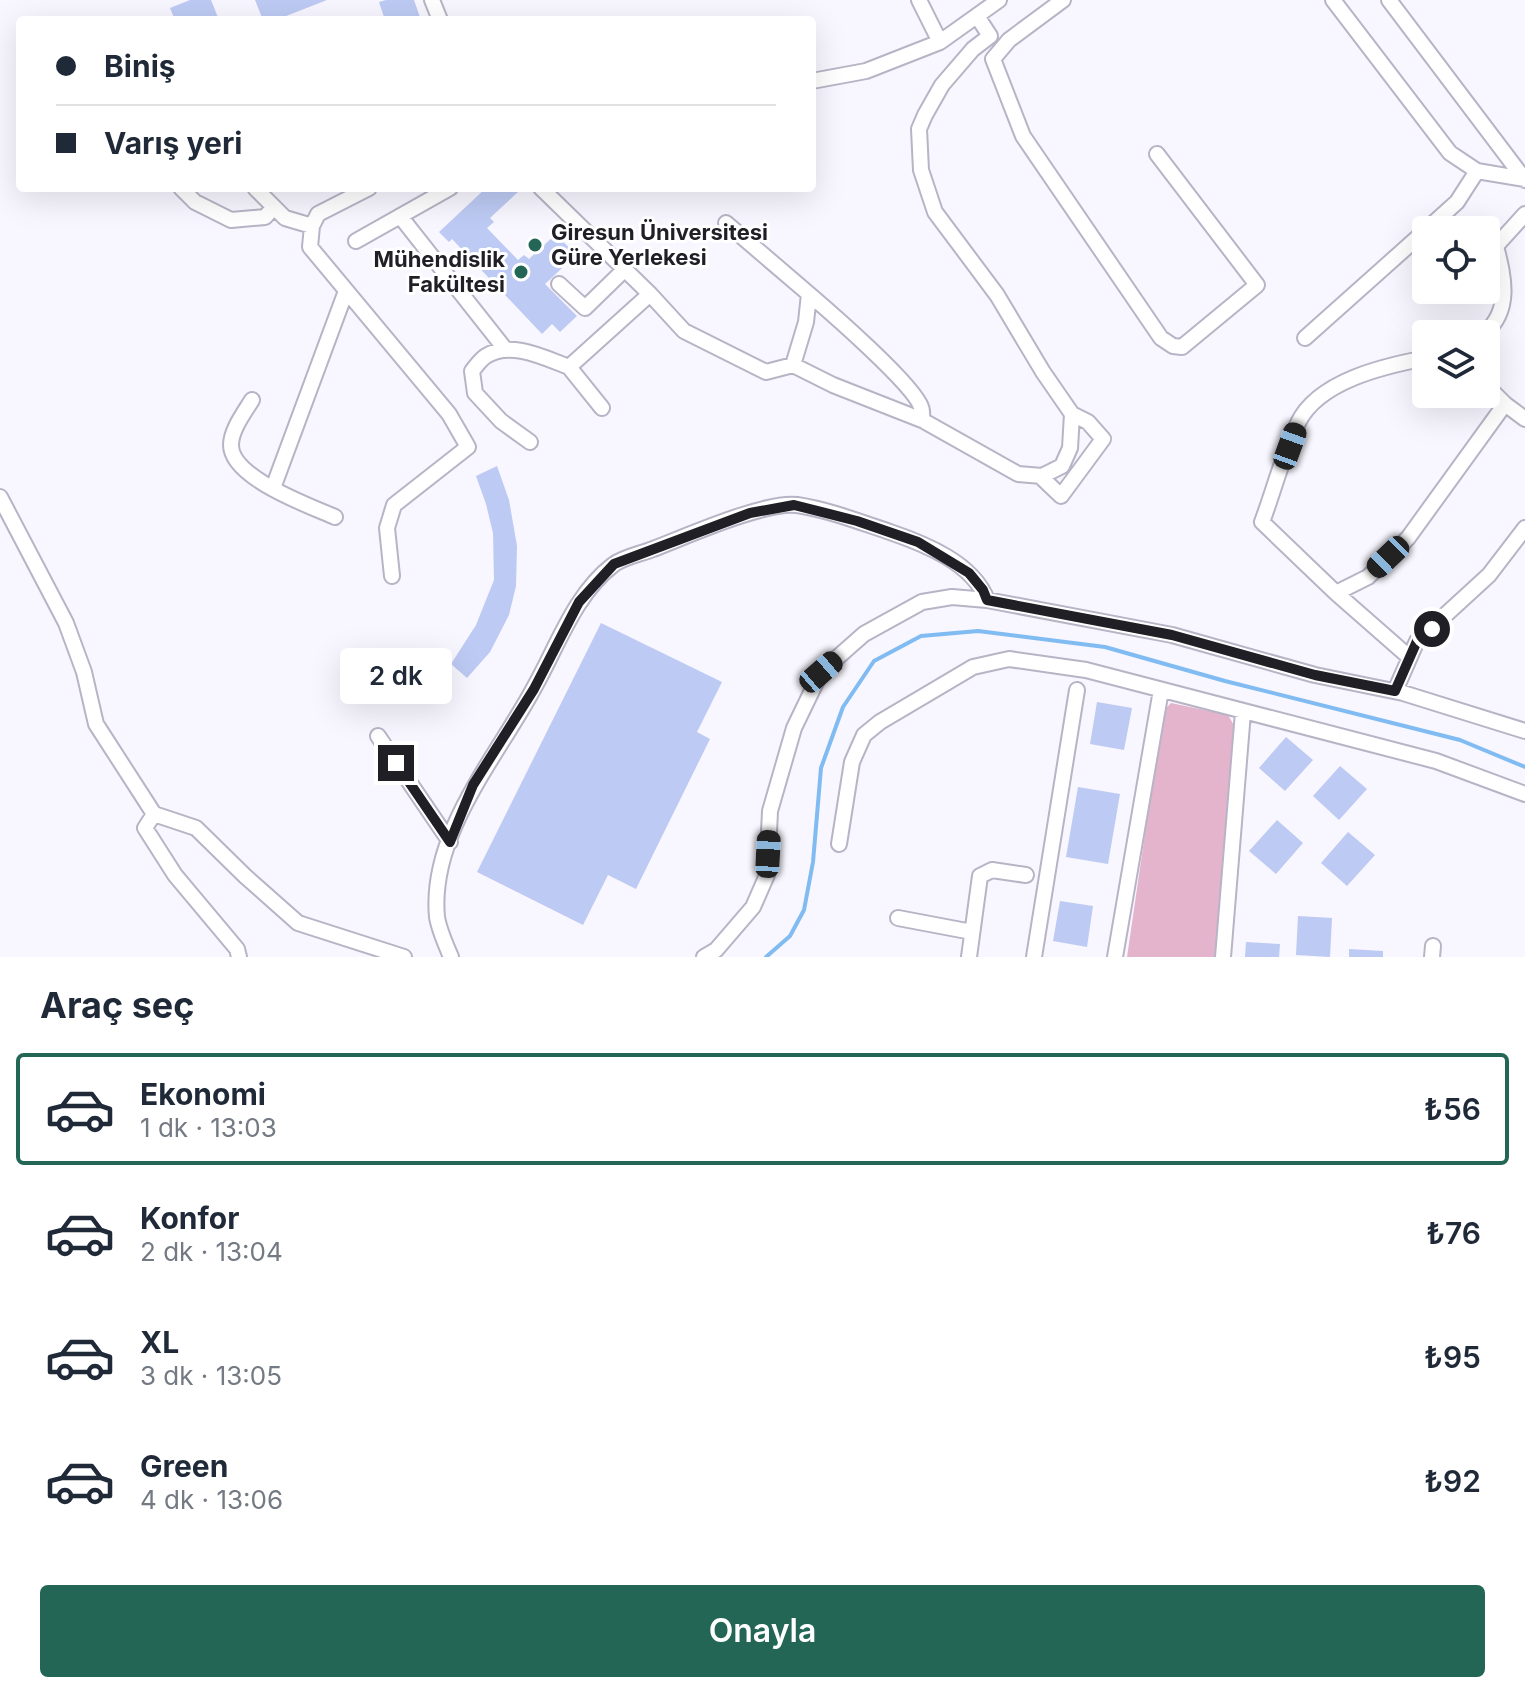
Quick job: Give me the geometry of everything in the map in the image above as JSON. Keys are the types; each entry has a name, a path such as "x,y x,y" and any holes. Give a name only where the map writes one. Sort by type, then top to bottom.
{"street":[{"path":"919,0 940,42"},
{"path":"816,80 866,71 940,42 999,0"},
{"path":"1063,0 1009,40 993,59 1023,136 1161,338 1173,346 1182,347 1257,285 1157,154"},
{"path":"1333,0 1450,153 1477,171 1525,180"},
{"path":"1389,0 1525,180"},
{"path":"977,16 990,36 973,49 942,85 925,115 919,129 921,170 935,212 997,295 1043,372 1072,414 1088,422 1103,439 1061,496 1040,476"},
{"path":"1442,216 1457,202 1477,171"},
{"path":"185,192 195,202 231,220 265,217 274,207"},
{"path":"259,192 285,218 312,226"},
{"path":"361,192 318,214 312,226 310,247 449,414 468,447 394,505 387,528 392,576"},
{"path":"356,241 443,192"},
{"path":"545,192 684,331 766,372 793,365 833,385 922,420 1018,474 1040,476 1062,466 1070,448 1072,414"},
{"path":"1496,320 1504,298 1496,246 1525,214"},
{"path":"400,216 505,349"},
{"path":"726,223 845,325 912,392 921,407 922,420"},
{"path":"1305,338 1412,242"},
{"path":"559,284 585,308 623,271"},
{"path":"273,488 346,291"},
{"path":"569,367 650,294"},
{"path":"793,365 806,322 809,294"},
{"path":"530,442 501,421 475,393 472,371 485,356 505,349 536,354 569,367 602,408"},
{"path":"1409,657 1262,522 1299,421 1319,397 1379,367 1412,361"},
{"path":"1500,399 1525,419"},
{"path":"252,400 235,429 231,447 238,463 256,479 335,517"},
{"path":"1336,593 1368,577 1408,538 1505,404"},
{"path":"0,497 66,623 84,672 96,724 154,814 196,828 298,923 404,957"},
{"path":"451,957 437,920 437,901 450,842 473,785 534,689 579,602 614,564 750,513 794,505 857,521 918,542 969,573 987,600"},
{"path":"1395,691 1417,641 1489,575 1525,528"},
{"path":"704,957 716,950 753,907 767,875 770,811 794,728 821,672 864,634 922,602 952,597 987,600 1172,635 1315,675 1395,691 1525,731"},
{"path":"839,844 852,762 864,735 880,722 973,667 1009,659 1086,670 1436,761 1525,794"},
{"path":"1034,957 1077,690"},
{"path":"1115,957 1161,690"},
{"path":"1223,957 1243,712"},
{"path":"378,736 450,842"},
{"path":"154,814 145,828 175,875 237,949 239,957"},
{"path":"969,957 980,876 992,870 1026,875"},
{"path":"898,918 972,932"}],"shaded area":[{"path":"1171,703 1228,715 1235,727 1217,957 1127,957 1163,711"}],"building":[{"path":"190,0 211,0 217,16 173,16 170,8"},
{"path":"255,0 327,0 286,16 261,16"},
{"path":"414,0 420,16 384,16 379,2"},
{"name":"Mühendislik Fakültesi","path":"482,192 518,192 490,218 494,222 487,228 518,260 524,255 529,259 556,234 576,255 545,284 577,316 560,332 552,324 542,334 452,239 449,242 439,232"},
{"path":"497,466 509,500 517,546 516,586 509,615 490,652 467,678 451,664 476,625 494,580 493,533 476,476"},
{"path":"601,623 722,682 697,732 710,739 636,889 608,875 583,925 477,872"},
{"path":"1097,702 1132,708 1124,750 1090,744"},
{"path":"1286,737 1313,760 1285,791 1259,768"},
{"path":"1340,766 1367,789 1339,820 1313,796"},
{"path":"1078,787 1120,794 1108,864 1066,857"},
{"path":"1277,820 1303,843 1276,874 1249,851"},
{"path":"1348,832 1375,855 1347,886 1321,863"},
{"path":"1060,901 1093,906 1087,947 1053,941"},
{"path":"1298,916 1332,918 1330,957 1296,955"},
{"path":"1246,942 1280,944 1279,957 1245,957"},
{"path":"1349,949 1383,951 1383,957 1349,957"}],"waterway":[{"path":"766,957 790,936 804,910 813,862 821,768 843,707 874,661 921,636 978,631 1105,647 1225,681 1460,740 1525,767"}],"place":[{"name":"Giresun Üniversitesi Güre Yerlekesi","path":"535,245"},
{"name":"Mühendislik Fakültesi","path":"521,272"}],"route":[{"path":"396,763 450,842 473,785 534,689 579,602 614,564 750,513 794,505 857,521 918,542 969,573 987,600 1172,635 1315,675 1395,691 1417,641 1432,629"}]}
